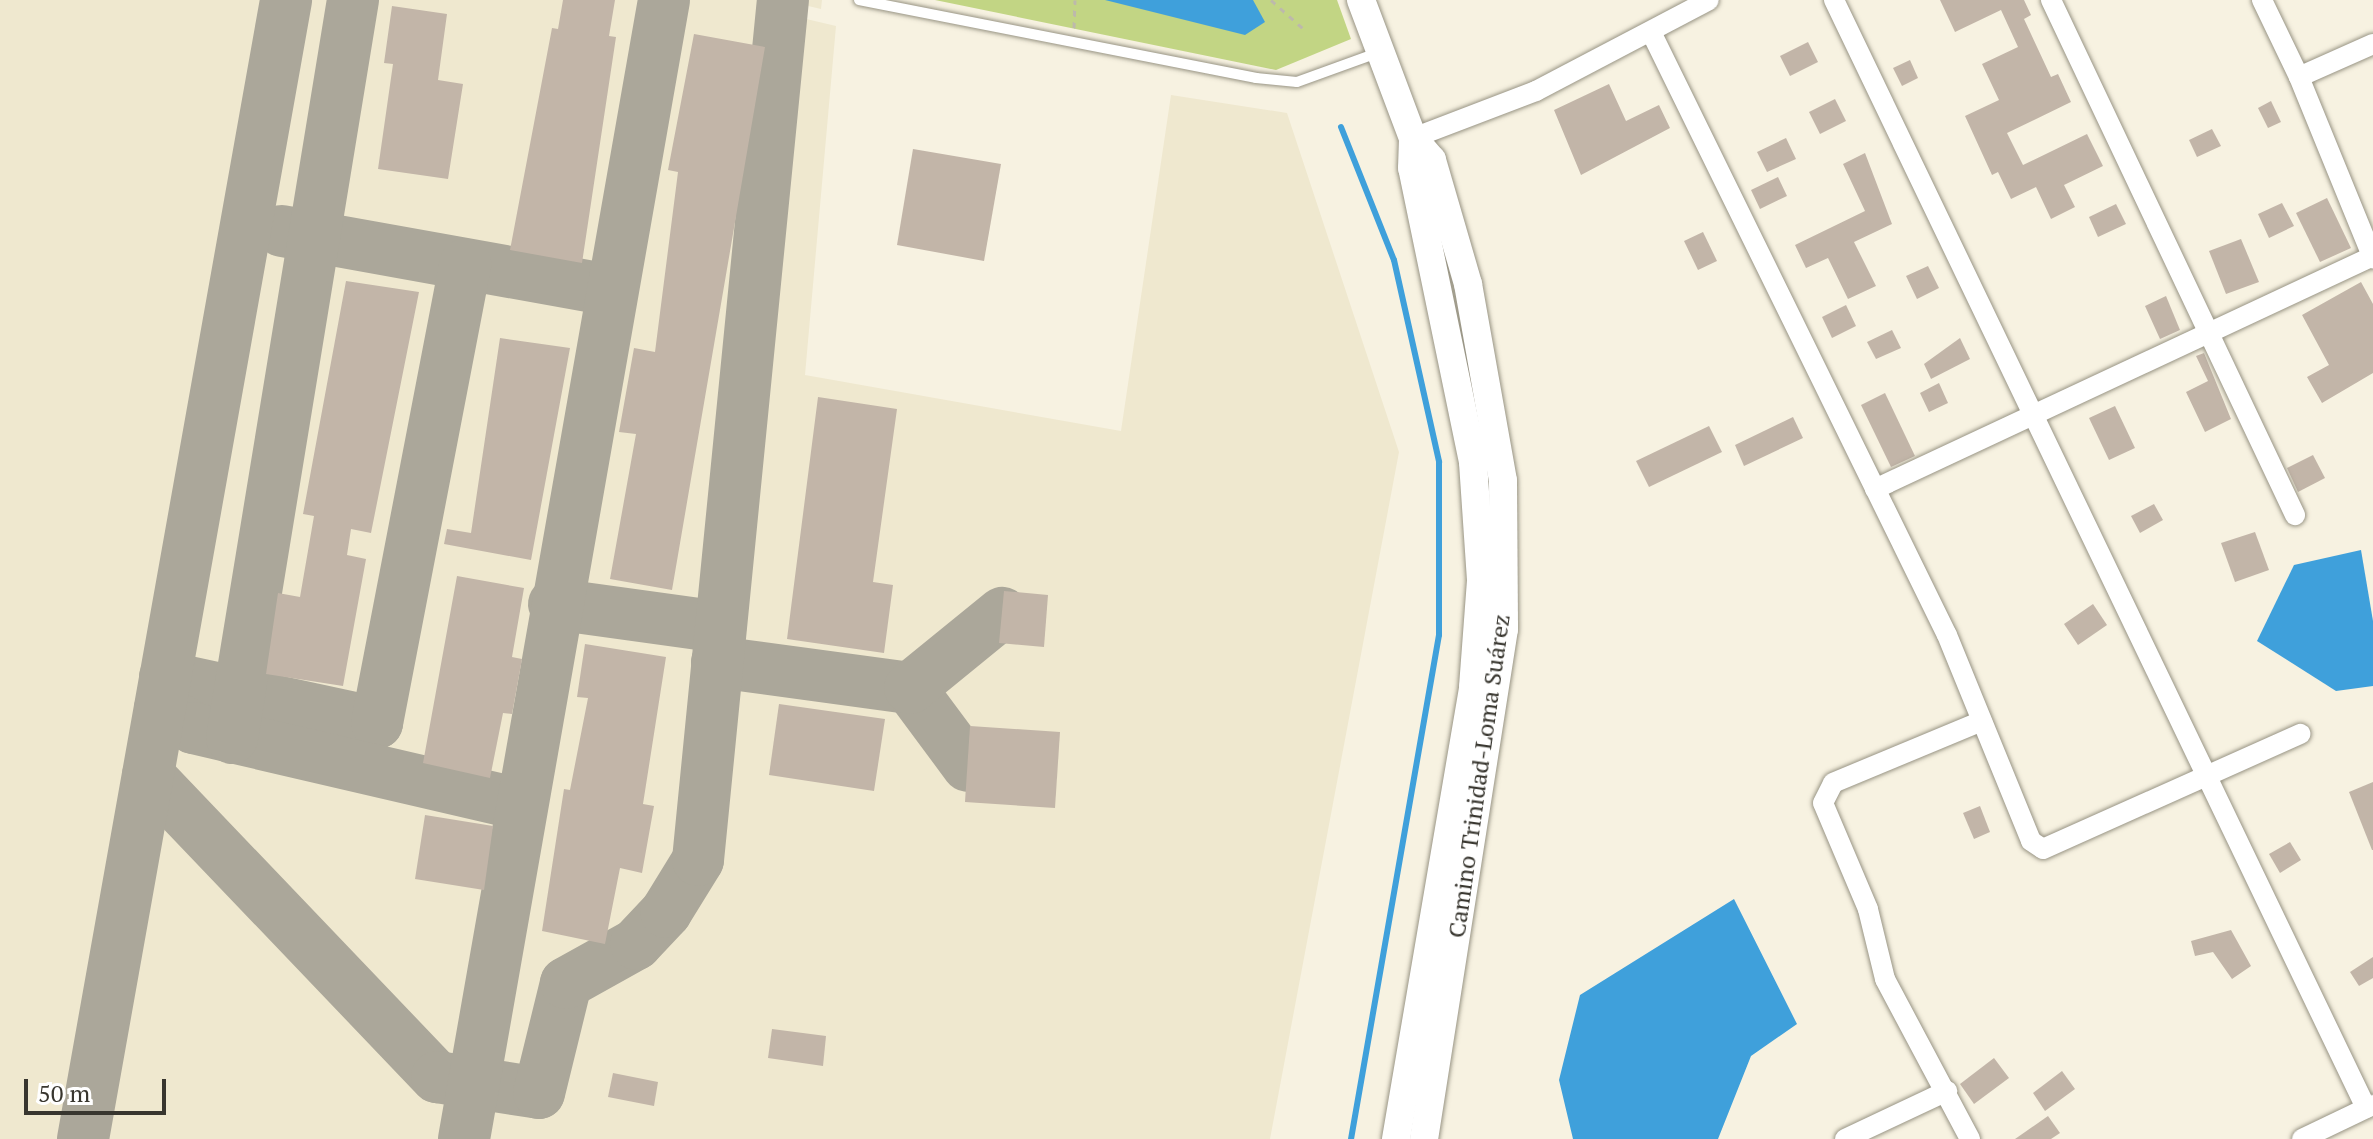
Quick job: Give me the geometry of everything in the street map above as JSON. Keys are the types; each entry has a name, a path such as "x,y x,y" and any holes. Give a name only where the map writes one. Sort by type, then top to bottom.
{"street":[{"name":"Camino Trinidad-Loma Suárez","path":"1361,0 1413,138 1432,160 1468,284 1503,481 1506,548 1504,629 1424,1139"},
{"path":"1413,138 1536,91 1652,34 1709,0"},
{"path":"1834,0 2369,1106 2327,1134 2302,1139"},
{"path":"2051,0 2212,328 2295,515"},
{"path":"1875,489 2035,416 2212,328 2373,257 2299,77 2262,0"},
{"path":"1652,34 1875,489 1982,721 2031,841 2043,849 2208,778 2300,734"},
{"path":"2299,77 2373,44"},
{"name":"Camino Trinidad-Loma Suárez","path":"1396,1139 1473,687 1481,580 1473,462 1412,168 1413,138"},
{"path":"1970,1139 1885,979 1868,909 1823,803 1833,783 1982,721"},
{"path":"1845,1139 1947,1091"}],"lane":[{"path":"859,0 1073,44 1297,82 1379,52"}],"path":[{"path":"1073,44 1075,0"},
{"path":"1271,0 1306,31"}],"shaded area":[{"path":"0,0 822,0 821,9 804,5 802,18 836,26 805,375 1121,431 1171,95 1287,113 1399,452 1270,1139 0,1139"}],"green space":[{"path":"935,0 1337,0 1351,39 1276,70"}],"water":[{"path":"1105,0 1253,0 1265,22 1245,35"},
{"path":"2361,550 2373,621 2373,686 2336,691 2257,641 2294,565"},
{"path":"1734,899 1797,1024 1751,1056 1718,1139 1573,1139 1559,1080 1580,995"}],"building":[{"path":"563,0 615,0 609,36 616,37 582,263 510,250 552,28 558,29"},
{"path":"1940,0 2024,0 2031,15 2024,19 2051,77 2058,74 2071,102 2007,133 2023,165 2087,134 2103,166 2064,185 2075,207 2051,219 2036,187 2011,199 1998,172 1992,175 1965,116 1999,100 1982,64 2018,47 2001,10 1955,32"},
{"path":"392,6 447,14 438,80 463,84 448,179 378,169 393,64 384,63"},
{"path":"694,34 765,47 672,590 610,579 636,434 619,432 634,348 655,352 678,172 668,170"},
{"path":"1808,42 1818,62 1790,76 1780,56"},
{"path":"1910,60 1918,78 1902,86 1893,68"},
{"path":"1609,84 1626,121 1659,105 1670,128 1581,175 1554,110"},
{"path":"1835,99 1846,121 1820,134 1809,112"},
{"path":"2271,101 2281,122 2268,128 2258,108"},
{"path":"2212,129 2221,146 2197,157 2189,140"},
{"path":"1786,138 1796,159 1767,172 1757,152"},
{"path":"913,149 1001,164 984,261 897,245"},
{"path":"1865,153 1892,224 1854,242 1876,286 1848,299 1828,258 1806,268 1795,245 1865,211 1843,164"},
{"path":"1778,177 1787,196 1760,209 1751,190"},
{"path":"2327,198 2351,248 2320,262 2296,213"},
{"path":"2282,203 2294,226 2269,238 2258,214"},
{"path":"2116,204 2126,224 2098,237 2089,217"},
{"path":"1703,232 1717,261 1698,270 1684,241"},
{"path":"2241,239 2259,282 2226,294 2209,251"},
{"path":"1928,266 1939,288 1917,299 1906,276"},
{"path":"346,281 419,292 371,533 351,529 347,555 366,559 343,686 266,674 278,593 300,597 314,516 303,514"},
{"path":"2361,282 2373,304 2373,373 2322,403 2307,377 2329,365 2302,315"},
{"path":"2166,296 2180,330 2160,339 2145,306"},
{"path":"1846,305 1856,326 1832,338 1822,317"},
{"path":"1892,330 1901,348 1876,359 1867,342"},
{"path":"500,338 570,348 531,560 444,544 447,529 471,533"},
{"path":"1960,338 1970,359 1931,379 1924,364"},
{"path":"2204,353 2231,419 2205,432 2186,392 2208,381 2196,356"},
{"path":"1939,383 1948,403 1929,412 1920,393"},
{"path":"1885,393 1915,456 1891,467 1861,405"},
{"path":"818,397 897,409 873,582 893,585 884,653 787,639"},
{"path":"2115,406 2135,448 2109,460 2089,418"},
{"path":"1793,417 1803,438 1744,466 1735,445"},
{"path":"1709,426 1722,452 1649,487 1636,461"},
{"path":"2313,455 2325,478 2298,492 2287,468"},
{"path":"2154,504 2163,520 2140,533 2131,516"},
{"path":"2255,532 2269,570 2235,582 2221,543"},
{"path":"457,576 524,588 512,657 522,659 512,714 503,713 490,778 423,763"},
{"path":"1004,591 1048,595 1044,647 999,643"},
{"path":"2093,604 2107,625 2078,645 2064,624"},
{"path":"585,644 666,657 643,804 654,806 642,873 620,868 605,944 542,931 564,789 570,790 588,698 577,697"},
{"path":"779,704 885,719 874,791 769,775"},
{"path":"970,726 1060,732 1055,808 965,802"},
{"path":"2373,782 2373,850 2372,850 2349,792"},
{"path":"1980,806 1990,832 1974,839 1963,813"},
{"path":"425,815 493,826 484,890 415,879"},
{"path":"2290,842 2301,860 2280,873 2269,854"},
{"path":"2231,930 2251,966 2232,979 2213,952 2195,956 2191,941"},
{"path":"2373,957 2373,978 2359,986 2350,972"},
{"path":"772,1029 826,1036 823,1066 768,1058"},
{"path":"1994,1058 2009,1078 1974,1104 1960,1084"},
{"path":"2062,1071 2075,1089 2045,1111 2033,1093"},
{"path":"613,1073 658,1082 654,1106 608,1097"},
{"path":"2048,1116 2060,1133 2051,1139 2015,1139"}],"waterway":[{"path":"1341,127 1394,260 1439,462 1439,635 1351,1139"}],"taxiway":[{"path":"83,1139 286,0"},
{"path":"232,738 353,0"},
{"path":"464,1139 664,0"},
{"path":"148,775 437,1077 539,1093 566,983 636,944 666,912 698,860 783,0"},
{"path":"282,231 610,290"},
{"path":"165,677 377,723 465,264"},
{"path":"554,604 720,627"},
{"path":"910,688 1002,613"},
{"path":"717,662 910,688 968,766"},
{"path":"160,708 193,728 519,804"}]}
